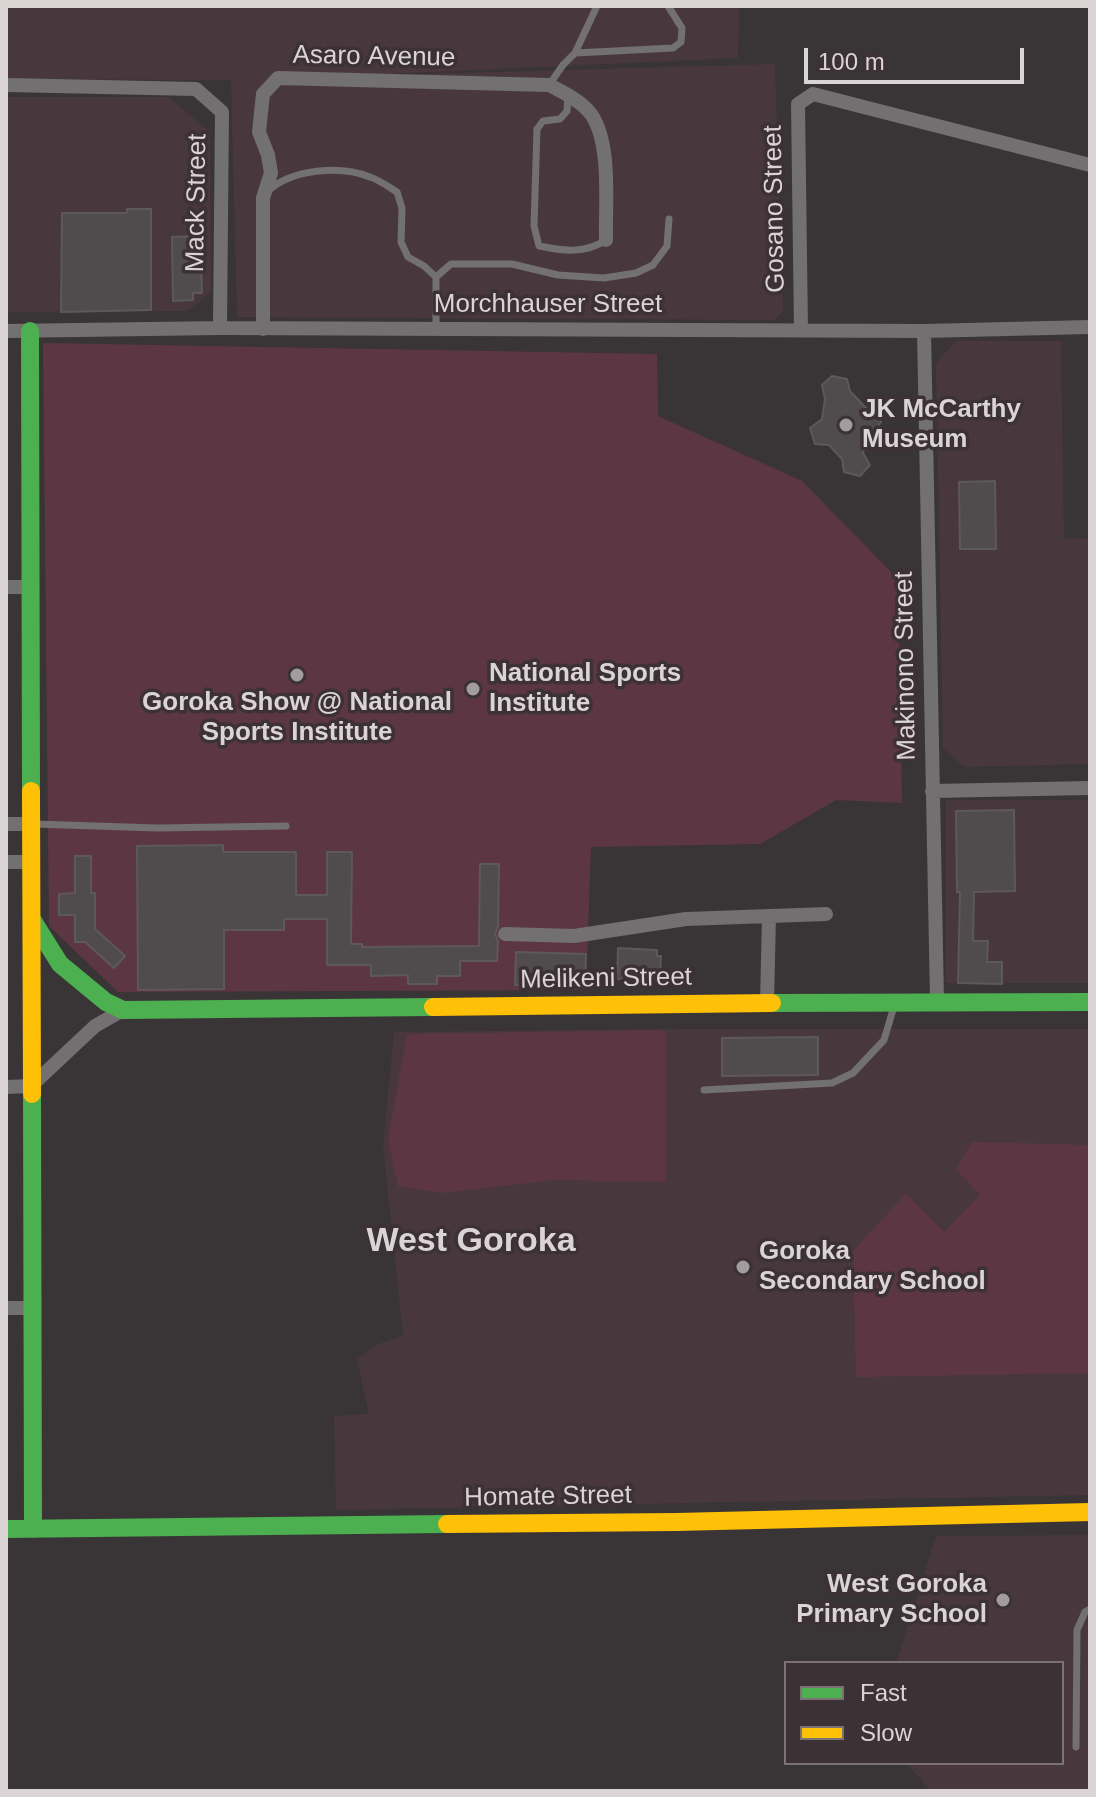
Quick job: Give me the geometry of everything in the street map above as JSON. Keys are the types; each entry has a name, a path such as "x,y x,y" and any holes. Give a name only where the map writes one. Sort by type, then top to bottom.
{"street":[{"name":"Asaro Avenue","path":"263,329 263,198 271,173 259,132 263,94 278,78 549,85 568,95 591,114 603,141 606,240"},
{"name":"Mack Street","path":"6,85 196,89 222,112 220,328"},
{"name":"Gosano Street","path":"801,330 798,104 813,94 1090,165"},
{"name":"Morchhauser Street","path":"6,331 220,328 924,331 1090,327"},
{"path":"30,331 33,1529"},
{"name":"Makinono Street","path":"924,331 937,1001"},
{"path":"6,587 31,587"},
{"path":"932,791 1090,788"},
{"path":"6,824 31,824"},
{"path":"6,862 32,862"},
{"path":"505,934 574,936 686,919 826,914"},
{"path":"767,1003 769,916"},
{"path":"33,921 60,964 106,1002 123,1010"},
{"name":"Melikeni Street","path":"123,1010 896,1001 1090,1002"},
{"path":"6,1087 31,1086 95,1026 123,1010"},
{"path":"6,1308 34,1308"},
{"name":"Homate Street","path":"6,1529 676,1522 1090,1512"}],"lane":[{"path":"549,85 575,53 597,6"},
{"path":"575,53 673,48 681,42 682,28 668,6"},
{"path":"568,95 567,111 560,119 543,121 537,129 534,226 539,246 562,251 578,250 593,248 606,240"},
{"path":"263,198 270,188 298,174 341,172 369,176 397,192 402,208 401,242 404,250 408,257 436,277 436,329"},
{"path":"436,277 451,264 512,264 558,275 604,278 636,273 653,265 667,246 669,219"},
{"path":"31,824 157,828 286,826"},
{"path":"704,1090 832,1083 853,1073 884,1040 896,1001"},
{"path":"1076,1747 1077,1630 1085,1612 1090,1609"}],"shaded area":[{"path":"6,6 739,6 738,58 319,77 775,64 783,311 775,320 237,317 231,80 6,79"},
{"path":"6,97 168,97 210,132 211,292 188,311 6,312"},
{"path":"956,341 1061,341 1064,538 1090,539 1090,764 964,767 943,748 936,363"},
{"name":"National Sports Institute","path":"43,343 657,354 658,416 802,481 898,579 902,803 836,800 760,844 591,847 586,990 118,992 49,926"},
{"path":"946,800 1090,800 1090,983 946,983"},
{"name":"Goroka Secondary School","path":"1090,1029 1090,1495 336,1510 334,1416 369,1414 357,1359 374,1346 403,1335 383,1146 394,1032"},
{"path":"666,1030 666,1182 554,1180 442,1193 398,1186 388,1139 407,1034"},
{"path":"972,1142 1090,1145 1090,1373 856,1377 853,1251 906,1194 944,1232 980,1195 956,1169"},
{"name":"West Goroka Primary School","path":"1090,1535 1090,1791 931,1791 908,1765 1064,1765 1064,1661 897,1661 936,1536"}],"building":[{"path":"127,209 151,209 151,310 61,312 62,213 127,213"},
{"path":"200,236 202,293 193,293 193,300 173,301 172,237"},
{"name":"JK McCarthy Museum","path":"832,376 847,379 850,391 866,408 876,408 881,422 866,442 863,453 870,465 860,476 844,472 842,459 829,445 815,444 810,428 822,419 825,399 822,385"},
{"path":"995,481 996,549 960,549 959,482"},
{"path":"1014,810 1015,891 974,892 973,941 988,941 987,962 1002,962 1002,984 958,983 960,892 957,892 956,811"},
{"path":"223,845 223,852 296,852 296,895 327,895 327,852 352,852 351,944 362,944 362,947 479,946 480,864 499,864 498,927 495,934 498,941 497,961 460,961 460,976 437,976 437,984 408,984 408,975 371,976 371,965 327,965 327,919 284,919 284,930 224,930 224,989 138,990 137,846"},
{"path":"75,856 91,856 95,929 125,956 114,968 85,942 75,942 75,915 59,915 59,894 75,893"},
{"path":"618,948 657,950 657,956 661,956 660,980 617,979"},
{"path":"516,952 586,954 585,987 515,985"},
{"path":"818,1037 818,1075 722,1076 722,1038"}],"traffic: fast":[{"path":"30,331 31,791"},
{"path":"33,921 60,964 106,1002 123,1010 433,1007"},
{"path":"772,1003 1090,1002"},
{"path":"32,1094 33,1529"},
{"path":"6,1529 447,1524"}],"traffic: slow":[{"path":"31,791 32,1094"},
{"path":"433,1007 772,1003"},
{"path":"447,1524 1090,1512"}],"place":[{"name":"JK McCarthy Museum","path":"846,425"},
{"name":"Goroka Show @ National Sports Institute","path":"297,675"},
{"name":"National Sports Institute","path":"473,689"},
{"name":"Goroka Secondary School","path":"743,1267"},
{"name":"West Goroka Primary School","path":"1003,1600"}],"district":[{"name":"West Goroka","path":"471,1242"}]}
